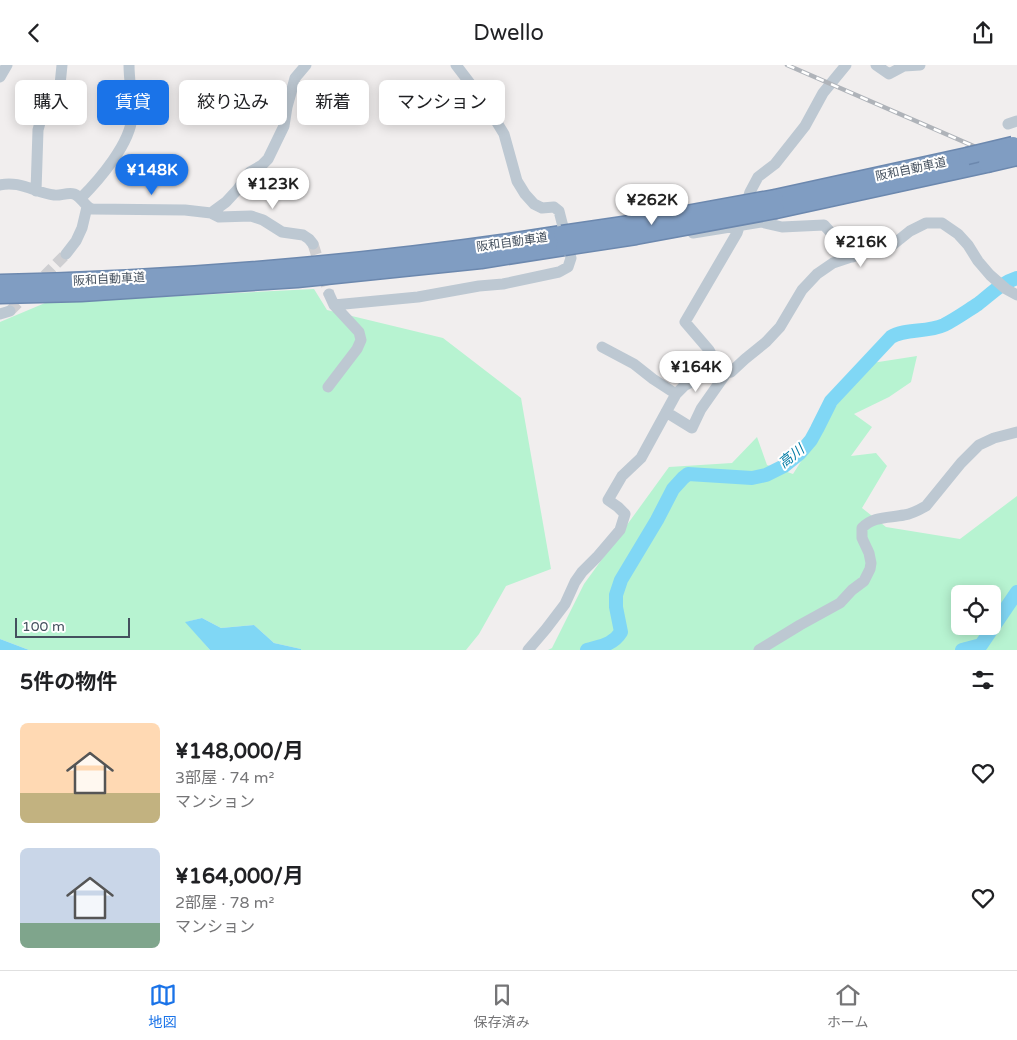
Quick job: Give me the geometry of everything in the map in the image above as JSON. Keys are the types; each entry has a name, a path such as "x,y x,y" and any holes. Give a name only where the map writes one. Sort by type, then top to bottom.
{"highway":[{"name":"阪和自動車道","path":"776,204 987,164 1016,149"},
{"name":"阪和自動車道","path":"0,283 160,276 281,268 473,248 565,244 636,236 776,204 967,156 1016,149"},
{"name":"阪和自動車道","path":"0,295 90,292 296,279 481,260 565,244"}],"street":[{"path":"0,77 7,65"},
{"path":"36,191 38,130 42,115 60,85 62,65"},
{"path":"66,253 76,241 82,228 84,203 93,186 109,166 126,138 132,118 129,65"},
{"path":"211,213 232,196 250,172 268,159 284,126 295,78 306,65"},
{"path":"334,305 418,297 479,286 503,284 559,272 568,267 571,258 565,244 559,211 554,207 542,209 534,204 524,193 517,181 504,134 485,103 456,65"},
{"path":"724,372 685,322 737,233 750,192 758,177 775,164 805,126 823,93 846,65"},
{"path":"876,65 889,74 904,65 920,65"},
{"path":"0,185 22,185 36,191 55,195 73,194 92,209 185,210 211,213 219,217 251,216 263,220 282,233 303,235 313,244"},
{"path":"565,244 740,226 761,222 782,227 824,225 853,257"},
{"path":"528,650 565,604 582,572 620,530 624,513 608,500 622,476 641,458 676,394 684,386 701,377 731,372 766,342 780,327 802,290 832,263 872,250 890,247 910,231 926,223 942,223 958,234 990,275 1006,289 1017,295"},
{"path":"328,387 357,349 361,340 359,332 334,305 329,294"},
{"path":"602,347 634,364 676,394"},
{"path":"666,412 692,428 701,409 724,372"},
{"path":"759,650 840,603 864,581 871,563 869,553 862,538 862,528 866,523 880,518 906,515 919,511 926,506 961,463 979,445 994,438 1017,432"}],"green space":[{"path":"314,289 327,310 443,338 521,398 551,569 506,586 479,634 466,650 301,650 274,643 254,625 221,628 202,618 186,622 210,650 29,650 0,639 0,322 45,303"},
{"path":"917,356 911,382 889,397 854,414 872,427 851,456 876,453 887,466 862,508 886,527 960,539 1017,496 1017,650 548,650 552,648 584,584 669,467 732,463 757,437 767,465 793,474 838,403 872,363"}],"water":[{"path":"202,618 221,628 254,625 274,643 301,650 210,650 185,622"},
{"path":"0,639 29,650 0,650"}],"waterway":[{"name":"高川","path":"587,650 614,640 621,632 616,607 616,595 621,580 673,489 683,478 688,474 752,478 766,475 784,466 800,453 811,440 831,401 891,337 903,332 931,329 944,325 978,304 1001,286 1017,278"},
{"path":"962,650 981,645 1017,592"}],"tunnel":[{"path":"313,244 329,294"},
{"path":"10,311 66,254"}],"railway":[{"path":"787,65 1017,165"}]}
